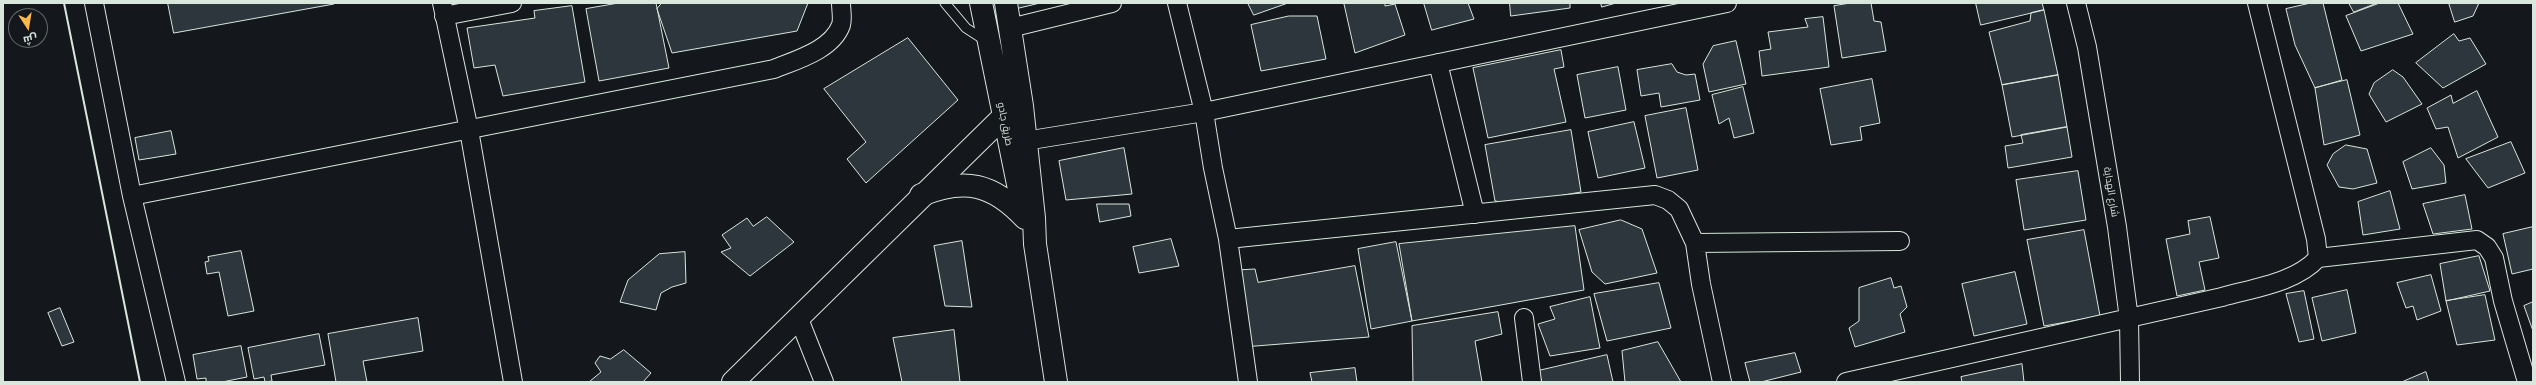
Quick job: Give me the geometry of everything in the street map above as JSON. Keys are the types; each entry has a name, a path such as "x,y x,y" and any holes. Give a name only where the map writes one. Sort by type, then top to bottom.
{"main road":[{"name":"طريق جادو","path":"981,3 989,43 1025,141 1034,218 1035,244 1056,382"},
{"name":"طريق جادو","path":"1006,3 1010,28 1013,111 1025,218 1035,244"},
{"path":"733,382 798,320 922,195 1013,111"},
{"path":"922,195 943,186 966,184 989,190 1009,201 1025,218"}],"street":[{"path":"94,3 132,196 176,382"},
{"path":"512,3 443,10 469,130 513,382"},
{"path":"132,196 774,69 805,56 831,41 841,25 841,3"},
{"path":"1010,28 1112,3"},
{"path":"1177,3 1204,112 1213,168 1228,239 1248,382"},
{"path":"1025,141 1204,112 1727,3"},
{"name":"شارع الهداية","path":"2076,3 2087,47 2129,319 2130,382"},
{"path":"2257,3 2316,239 2318,258"},
{"path":"1438,63 1475,214"},
{"path":"1228,239 1655,196 1668,200 1679,209 1695,243 1701,284 1722,382"},
{"path":"1846,382 2129,319 2282,279 2308,269 2318,258 2477,240 2487,247 2494,258 2503,301 2527,382"},
{"path":"1695,243 1900,241"},
{"path":"1524,318 1532,382"},
{"path":"798,320 824,382"}],"lane":[{"path":"945,3 966,28 989,43"}],"building":[{"path":"168,3 334,3 334,4 174,33"},
{"path":"619,3 656,3 669,68 599,81 586,9"},
{"path":"662,3 808,3 797,31 672,53 657,9"},
{"path":"1010,3 1040,3 1011,10"},
{"path":"1248,3 1288,3 1254,15"},
{"path":"1385,3 1385,6 1395,4 1405,35 1355,53 1344,4"},
{"path":"1424,3 1468,3 1474,19 1432,30"},
{"path":"1510,3 1570,3 1570,8 1511,16"},
{"path":"1601,3 1616,3 1602,7"},
{"path":"1851,3 1871,3 1874,21 1881,22 1886,51 1842,58 1834,6"},
{"path":"1976,3 2042,3 2044,10 1981,25"},
{"path":"2311,3 2323,3 2342,80 2315,88 2295,45 2286,9"},
{"path":"2349,3 2377,3 2354,12"},
{"path":"2380,3 2398,3 2413,34 2361,51 2346,16"},
{"path":"2449,3 2479,3 2473,16 2455,22"},
{"path":"572,6 585,82 503,96 495,65 474,68 467,28 535,18 534,11"},
{"path":"2044,10 2058,75 2002,85 1989,32 2030,21 2031,13"},
{"path":"1289,16 1317,16 1326,59 1261,71 1251,25"},
{"path":"1823,17 1829,67 1762,76 1759,51 1771,49 1768,32 1808,27 1805,19"},
{"path":"2454,34 2459,41 2470,38 2486,64 2443,88 2416,63"},
{"path":"908,38 958,100 866,183 847,159 866,142 824,89"},
{"path":"1736,41 1746,84 1709,92 1703,64 1713,46"},
{"path":"1561,50 1564,67 1554,69 1566,122 1488,138 1473,68"},
{"path":"1672,64 1677,72 1686,75 1695,74 1700,100 1661,107 1659,93 1641,96 1637,70"},
{"path":"1618,67 1626,110 1585,118 1577,75"},
{"path":"2393,70 2403,77 2422,104 2386,122 2369,94 2374,83"},
{"path":"2058,75 2067,127 2012,137 2002,85"},
{"path":"1872,79 1880,123 1860,127 1862,140 1831,145 1820,89"},
{"path":"2347,80 2360,135 2324,145 2315,88"},
{"path":"1743,87 1754,133 1734,138 1729,118 1719,124 1712,95"},
{"path":"2477,91 2498,137 2458,158 2448,127 2436,129 2427,108 2451,95 2453,103"},
{"path":"1686,108 1698,170 1657,178 1645,116"},
{"path":"1634,122 1645,168 1598,178 1588,132"},
{"path":"2067,127 2072,157 2008,168 2005,146 2023,143 2021,135"},
{"path":"1571,130 1581,192 1512,204 1495,201 1485,145"},
{"path":"171,131 176,154 139,160 135,138"},
{"path":"2511,142 2525,173 2488,188 2466,159"},
{"path":"2346,145 2367,149 2377,183 2353,189 2339,187 2327,165 2333,154"},
{"path":"1124,148 1132,194 1066,200 1059,161"},
{"path":"2431,148 2444,165 2446,183 2412,189 2403,162"},
{"path":"2078,171 2086,220 2024,230 2016,180"},
{"path":"2390,191 2400,229 2363,235 2358,202"},
{"path":"2465,195 2472,229 2433,234 2423,204"},
{"path":"1097,204 1129,204 1131,216 1100,222"},
{"path":"767,217 794,242 750,276 721,252 731,248 722,235 747,218 753,226"},
{"path":"2210,217 2219,258 2199,262 2205,290 2177,296 2166,239 2190,234 2188,221"},
{"path":"1621,220 1642,229 1657,273 1605,284 1592,272 1579,230"},
{"path":"1575,226 1584,290 1412,321 1399,244"},
{"path":"2533,227 2533,269 2512,274 2503,234"},
{"path":"2084,230 2100,316 2044,326 2027,240"},
{"path":"1171,239 1179,266 1139,273 1133,247"},
{"path":"962,241 972,307 945,306 934,246"},
{"path":"1396,242 1412,321 1371,329 1358,249"},
{"path":"241,251 254,311 228,316 219,272 207,274 205,262 209,261 208,257"},
{"path":"685,252 686,283 672,287 661,293 656,310 620,302 628,280 659,254"},
{"path":"2479,256 2490,291 2446,301 2440,264"},
{"path":"1355,266 1369,337 1243,347 1236,270 1255,269 1258,282"},
{"path":"2015,272 2027,324 1974,336 1962,284"},
{"path":"2431,275 2441,311 2417,320 2413,306 2406,308 2397,283"},
{"path":"1891,278 1894,288 1901,286 1907,307 1900,314 1905,332 1855,347 1849,328 1859,321 1859,288"},
{"path":"1659,283 1671,328 1607,341 1594,294"},
{"path":"2347,290 2356,333 2322,341 2312,298"},
{"path":"2304,291 2314,339 2299,342 2286,294"},
{"path":"2485,295 2495,340 2457,345 2446,301"},
{"path":"1590,297 1600,348 1550,356 1538,324 1555,319 1550,307"},
{"path":"2533,302 2533,331 2524,306"},
{"path":"60,308 74,342 62,346 48,313"},
{"path":"1498,312 1502,334 1475,341 1482,382 1413,382 1412,326"},
{"path":"418,318 423,351 363,361 367,382 336,382 328,334"},
{"path":"954,330 960,382 902,382 893,338"},
{"path":"319,334 325,365 271,375 272,381 265,382 264,377 254,379 248,348"},
{"path":"1658,342 1681,382 1625,382 1622,351"},
{"path":"241,346 247,377 222,382 206,382 206,378 197,379 193,355"},
{"path":"624,350 651,373 643,382 589,382 601,372 595,363 600,356 610,359"},
{"path":"1795,353 1801,372 1761,382 1750,382 1745,363"},
{"path":"1607,355 1613,382 1542,382 1538,371"},
{"path":"2022,364 2024,382 1962,382 1961,377"},
{"path":"1355,368 1357,382 1312,382 1310,373"},
{"path":"2426,372 2429,382 2402,382"}],"wall":[{"path":"64,3 140,382"}]}
